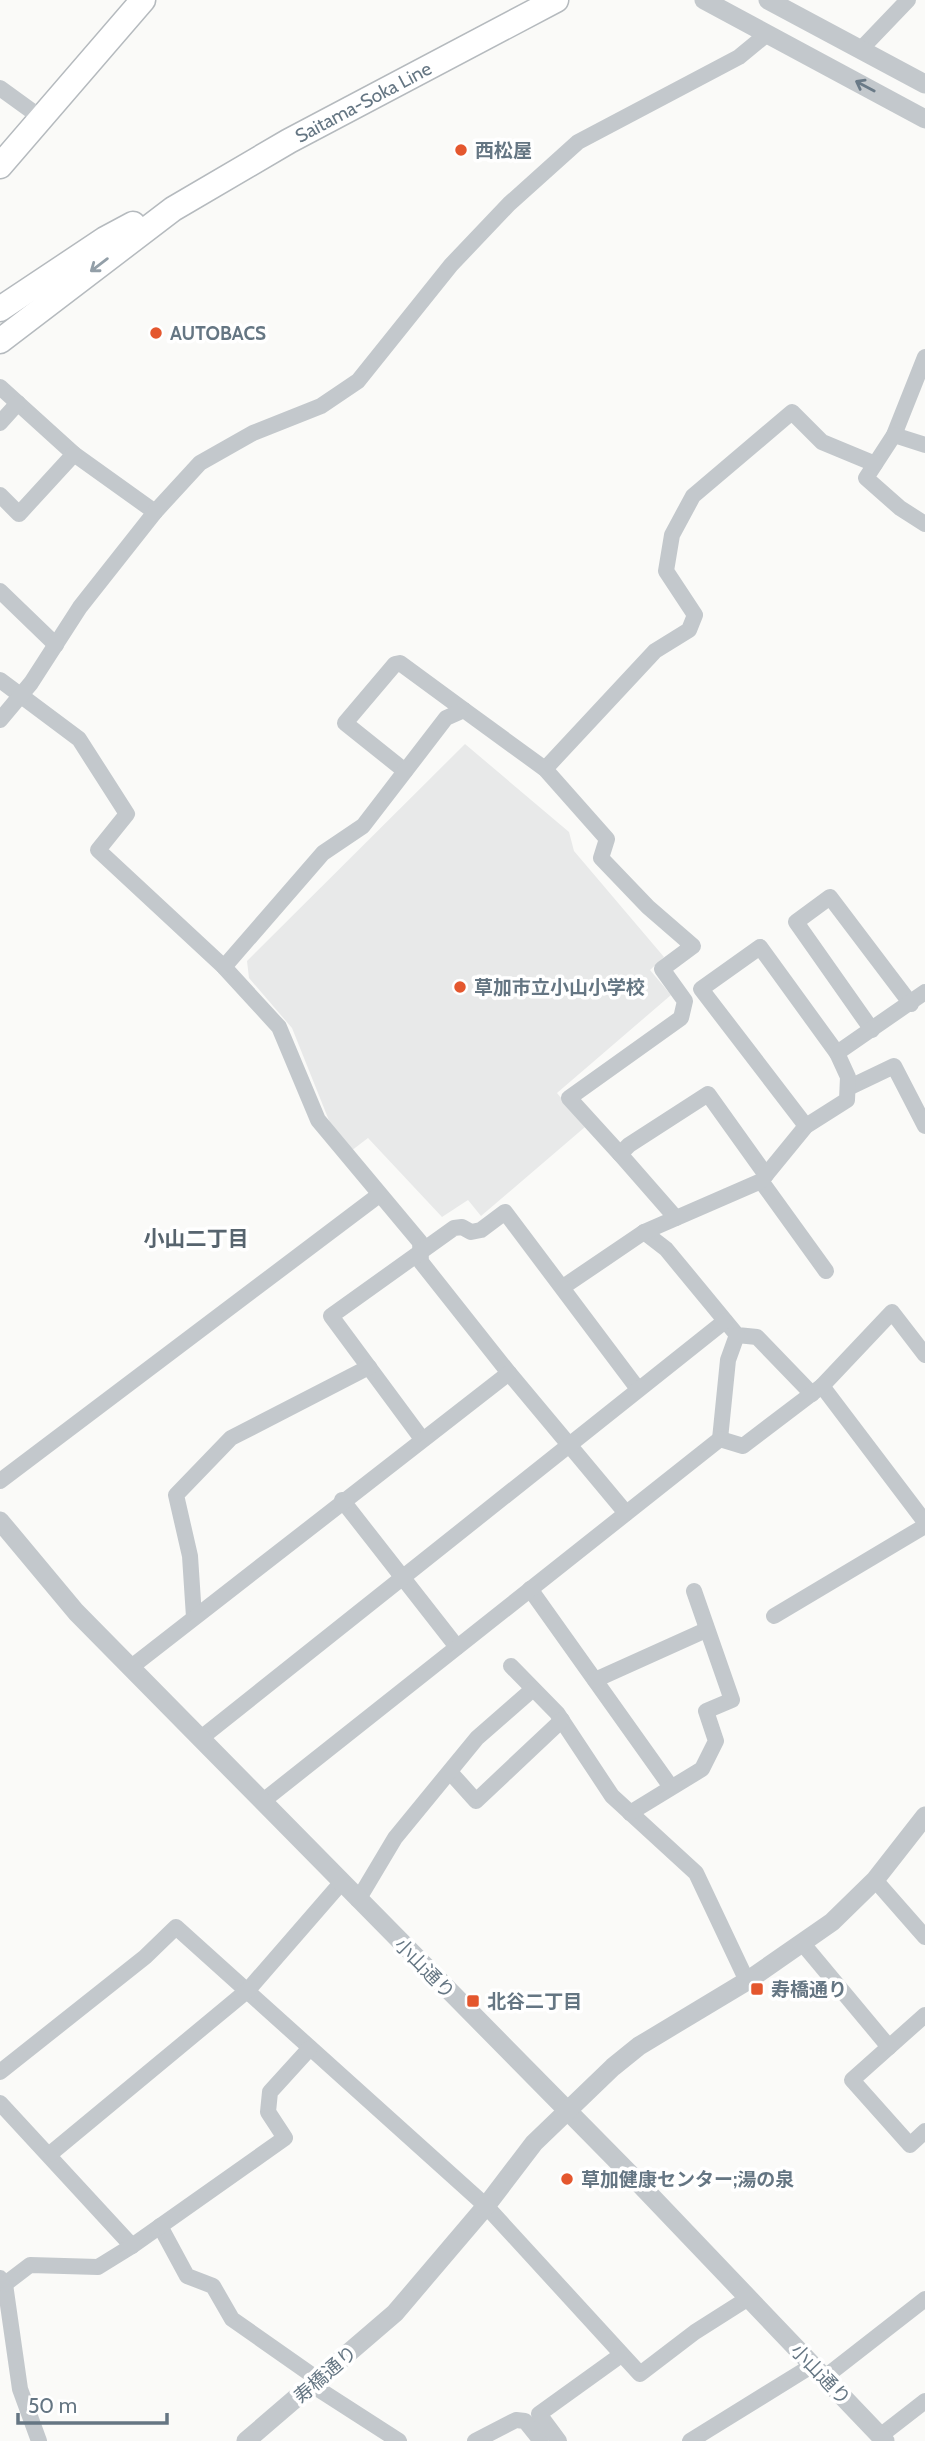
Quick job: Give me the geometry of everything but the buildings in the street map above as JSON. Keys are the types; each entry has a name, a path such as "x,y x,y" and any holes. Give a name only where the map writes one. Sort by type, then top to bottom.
{"main road":[{"path":"0,166 143,0"},
{"name":"Saitama-Soka Line","path":"0,341 173,209 289,141 556,0"},
{"name":"Saitama-Soka Line","path":"0,309 105,239 142,219 173,209"}],"street":[{"path":"704,0 925,119"},
{"path":"768,0 925,84"},
{"path":"860,48 908,0"},
{"path":"0,720 21,695 80,607 155,512 200,463 253,433 321,406 358,382 451,265 509,204 578,142 739,57 767,34"},
{"path":"0,88 40,117"},
{"path":"925,357 920,384 894,435 866,478 900,508 925,524"},
{"path":"0,387 74,454 155,512"},
{"path":"0,423 18,403"},
{"path":"545,769 655,651 689,630 695,615 666,571 672,535 692,496 792,412 822,442 875,464"},
{"path":"894,435 925,445"},
{"path":"0,495 19,514 74,454"},
{"path":"0,591 56,645"},
{"path":"405,771 345,723 395,664 400,663 545,769 607,839 601,858 648,907 693,946 662,970 685,1001 681,1018 569,1098 676,1218"},
{"path":"0,680 79,739 127,814 98,849 224,967 279,1027 318,1120 420,1242 421,1262 626,1513"},
{"path":"224,967 323,853 363,826 446,718 464,709"},
{"path":"872,1030 796,922 830,897 911,1004"},
{"path":"562,1287 644,1232 764,1178 806,1126 847,1100 848,1077 837,1054 760,947 701,989 694,1004 682,1012"},
{"path":"701,989 806,1126"},
{"path":"837,1054 925,992"},
{"path":"848,1088 894,1066 925,1126"},
{"path":"620,1154 629,1144 708,1094 826,1271"},
{"path":"0,1481 379,1195"},
{"path":"422,1439 331,1316 421,1249 454,1228 463,1227 471,1233 481,1230 505,1212 638,1389"},
{"path":"644,1232 666,1250 737,1335 757,1337 817,1390 925,1524 774,1616"},
{"path":"720,1439 743,1446 817,1390 892,1312 925,1355"},
{"path":"201,1738 568,1443 725,1321"},
{"path":"263,1801 720,1439 728,1360 737,1335"},
{"path":"194,1617 190,1556 176,1495 231,1438 369,1367"},
{"path":"130,1668 342,1500 509,1373"},
{"path":"342,1500 457,1647"},
{"name":"小山通り","path":"0,1521 76,1612 567,2110 883,2438"},
{"path":"530,1589 671,1787"},
{"path":"630,1813 702,1769 716,1741 706,1711 732,1700 694,1591"},
{"path":"595,1680 706,1630"},
{"path":"511,1666 562,1720 612,1797 696,1873 747,1981"},
{"path":"358,1900 395,1838 477,1738 533,1689"},
{"path":"450,1772 476,1801 562,1720"},
{"name":"寿橋通り","path":"246,2441 395,2313 486,2206 534,2143 567,2110 639,2046 803,1944 871,1885 925,1816"},
{"path":"50,2154 248,1990 341,1883"},
{"path":"871,1885 925,1937"},
{"path":"0,2072 145,1957 176,1927 486,2206 640,2374 695,2332 747,2299"},
{"path":"803,1944 888,2047"},
{"path":"925,2015 852,2080 910,2146 925,2131"},
{"path":"39,2441 20,2389 3,2281 30,2265 98,2267 285,2138 268,2112 270,2092 310,2048"},
{"path":"0,2103 50,2154 132,2246"},
{"path":"160,2226 187,2276 213,2286 232,2319 316,2383 399,2441"},
{"path":"690,2441 819,2371 925,2299"},
{"path":"559,2441 539,2414 621,2355"},
{"path":"883,2438 925,2402"},
{"path":"475,2441 516,2420 525,2421 541,2441"}],"shaded area":[{"name":"草加市立小山小学校","path":"465,744 569,832 574,851 664,957 650,970 671,995 557,1093 585,1127 481,1216 468,1200 442,1217 368,1138 351,1151 330,1123 292,1028 249,978 247,961"}],"place":[{"name":"西松屋","path":"461,150"},
{"name":"AUTOBACS","path":"156,333"},
{"name":"草加市立小山小学校","path":"460,987"},
{"name":"寿橋通り","path":"757,1989"},
{"name":"北谷二丁目","path":"473,2001"},
{"name":"草加健康センター;湯の泉","path":"567,2179"}],"district":[{"name":"小山二丁目","path":"196,1239"}]}
